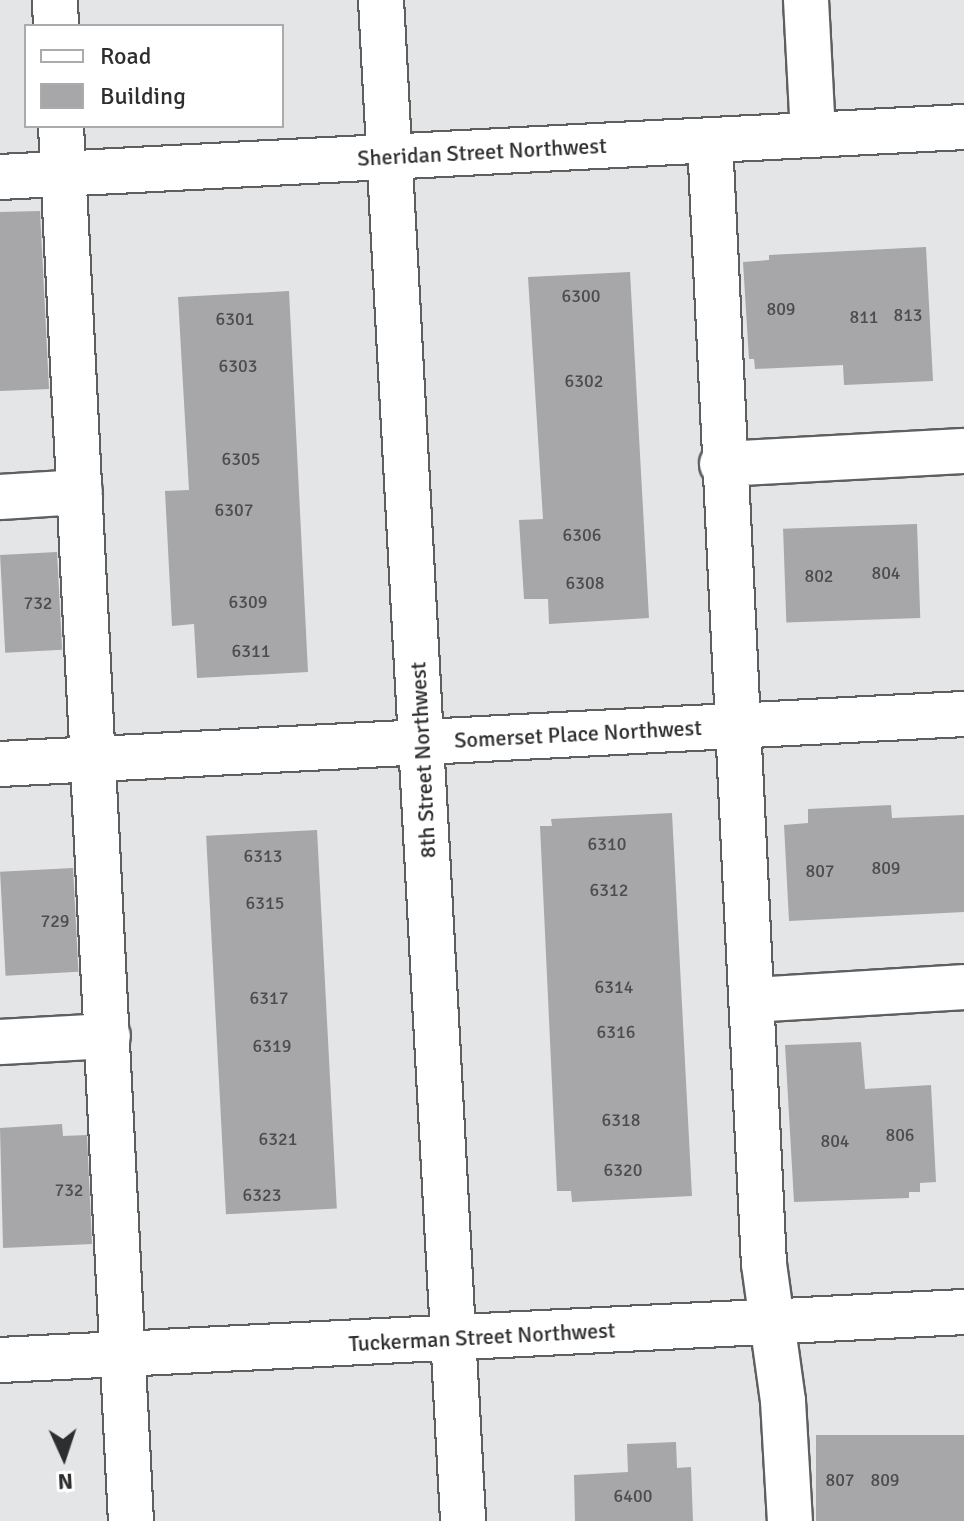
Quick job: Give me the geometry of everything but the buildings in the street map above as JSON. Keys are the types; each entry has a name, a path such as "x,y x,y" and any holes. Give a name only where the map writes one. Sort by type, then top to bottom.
{"street":[{"path":"55,0 56,24"},
{"name":"8th Street Northwest","path":"381,0 463,1521"},
{"path":"806,0 813,135"},
{"name":"Sheridan Street Northwest","path":"0,177 964,127"},
{"path":"61,128 131,1521"},
{"path":"710,141 722,464 764,1264 790,1521"},
{"path":"722,464 964,451"},
{"path":"0,497 80,492"},
{"name":"Somerset Place Northwest","path":"0,764 964,714"},
{"path":"752,1000 964,987"},
{"path":"0,1042 108,1036"},
{"name":"Tuckerman Street Northwest","path":"0,1360 964,1312"}]}
